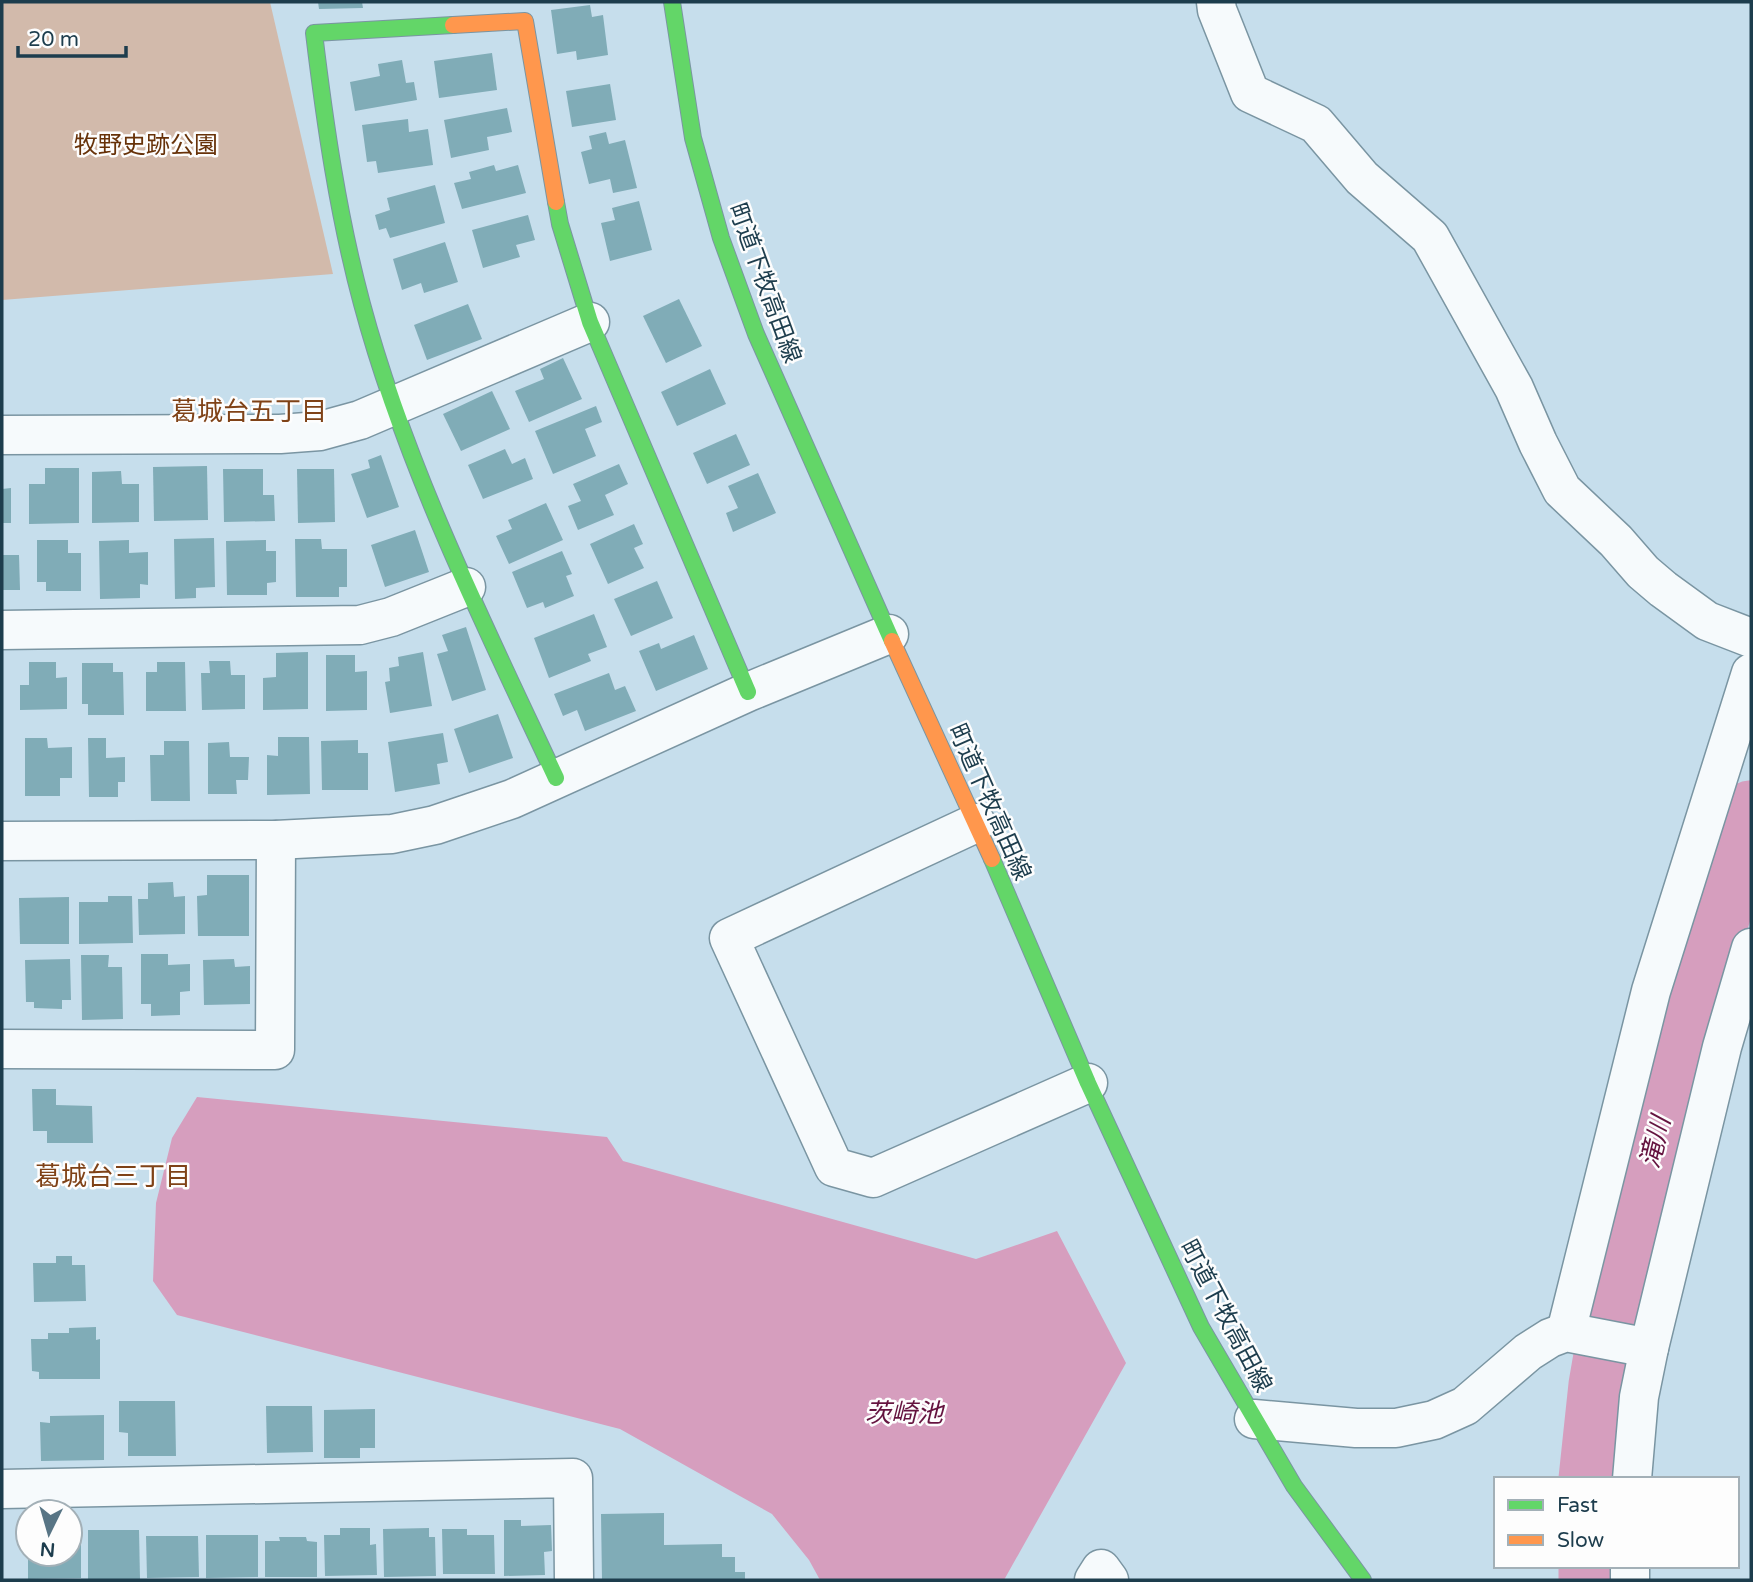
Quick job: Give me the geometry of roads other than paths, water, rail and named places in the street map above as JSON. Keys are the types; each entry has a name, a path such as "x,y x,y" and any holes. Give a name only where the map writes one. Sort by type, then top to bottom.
{"street":[{"name":"町道下牧高田線","path":"673,2 693,138 721,238 756,334 976,823 1088,1083 1201,1327 1294,1486 1363,1580"},
{"path":"1216,2 1250,93 1316,124 1362,178 1430,237 1514,387 1562,490 1663,589 1707,621 1751,638"},
{"path":"556,778 466,587 373,343 338,205 314,33 525,21 558,212 590,322 748,692"},
{"path":"2,435 280,434 320,431 396,407 590,322"},
{"path":"2,630 360,625 391,617 466,587"},
{"path":"2,841 276,840 391,834 435,825 512,799 748,692 889,634"},
{"path":"1566,1332 1651,991 1751,673"},
{"path":"976,823 729,938 834,1167 873,1178 1088,1083"},
{"path":"2,1049 275,1050 276,840"},
{"path":"1632,1477 1639,1397 1649,1348 1722,1047 1751,948"},
{"path":"1254,1419 1356,1428 1396,1428 1434,1420 1465,1406 1528,1352 1550,1338 1566,1332 1649,1348"},
{"path":"2,1489 573,1478 575,1580"},
{"path":"1094,1580 1101,1569 1109,1580"}],"water":[{"name":"茨崎池","path":"197,1097 607,1137 623,1161 976,1259 1057,1231 1126,1363 1004,1580 820,1580 809,1560 772,1514 620,1429 177,1315 153,1281 156,1203 172,1138"}],"waterway":[{"name":"滝川","path":"1591,1477 1601,1385 1616,1298 1677,1052 1751,813"},
{"name":"滝川","path":"1591,1568 1591,1580"}],"district":[{"name":"葛城台五丁目","path":"249,411"},
{"name":"葛城台三丁目","path":"113,1176"}],"park label":[{"name":"牧野史跡公園","path":"146,145"}]}
